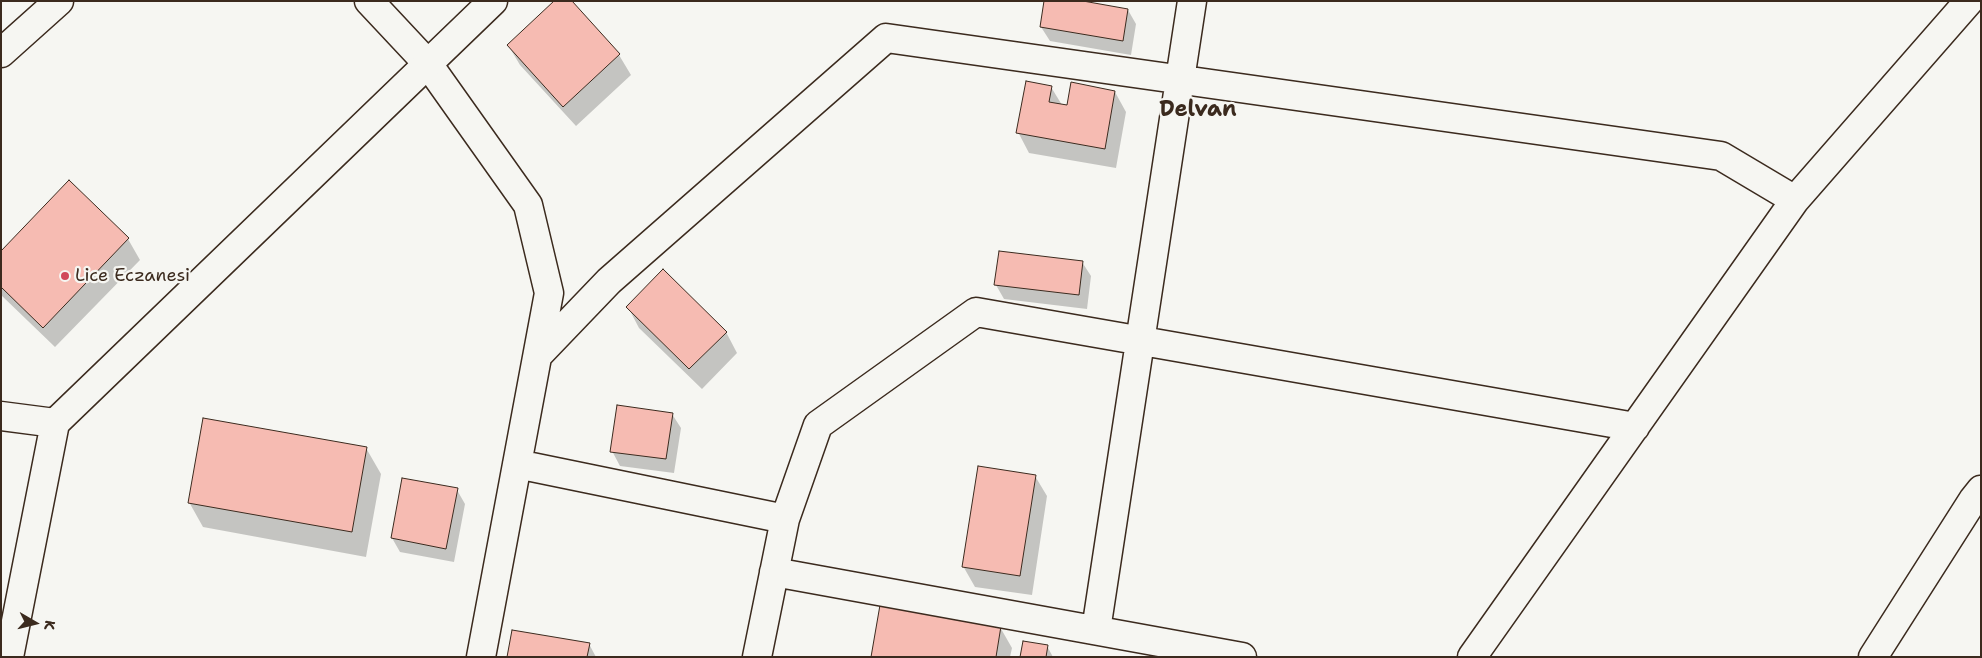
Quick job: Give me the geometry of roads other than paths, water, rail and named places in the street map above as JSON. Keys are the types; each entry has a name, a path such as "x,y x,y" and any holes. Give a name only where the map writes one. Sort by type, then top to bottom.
{"street":[{"path":"1,53 59,1"},
{"path":"369,1 428,64 528,205 550,293 481,657"},
{"path":"9,657 55,423 493,1"},
{"path":"1096,630 1192,1"},
{"path":"1472,657 1795,200 1969,1"},
{"path":"538,355 609,281 886,38 1721,156 1795,200"},
{"path":"757,657 785,519 818,425 976,312 1636,427"},
{"path":"1,416 55,423"},
{"path":"517,464 785,519"},
{"path":"1872,657 1981,490"},
{"path":"774,572 1242,657"}],"place":[{"name":"Lice Eczanesi","path":"65,276"}],"district":[{"name":"Delvan","path":"1198,110"}]}
